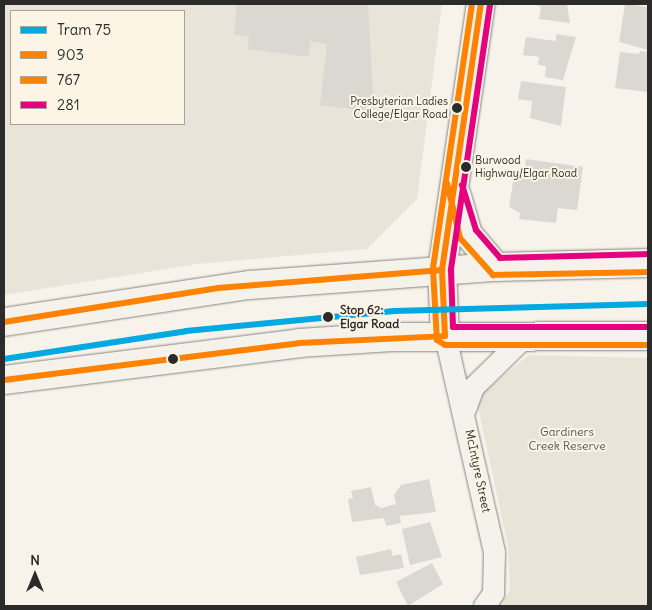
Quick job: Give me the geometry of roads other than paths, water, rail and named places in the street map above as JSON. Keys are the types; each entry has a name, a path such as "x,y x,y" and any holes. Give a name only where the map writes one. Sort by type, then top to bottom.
{"main road":[{"path":"445,336 442,270 482,4"},
{"path":"454,188 468,234 496,267"},
{"path":"4,322 218,288 442,270 648,263"},
{"path":"4,380 290,344 445,336 648,336"}],"street":[{"name":"McIntyre Street","path":"445,336 465,409 494,552 493,594 484,606"},
{"path":"465,409 474,387 526,336"}],"tram line":[{"name":"75","path":"4,359 186,331 394,311 648,304"}],"place":[{"name":"Presbyterian Ladies College/Elgar Road","path":"457,108"},
{"name":"Burwood Highway/Elgar Road","path":"466,167"},
{"name":"Stop 62: Elgar Road","path":"328,317"}],"park label":[{"name":"Gardiners Creek Reserve","path":"567,439"}]}
